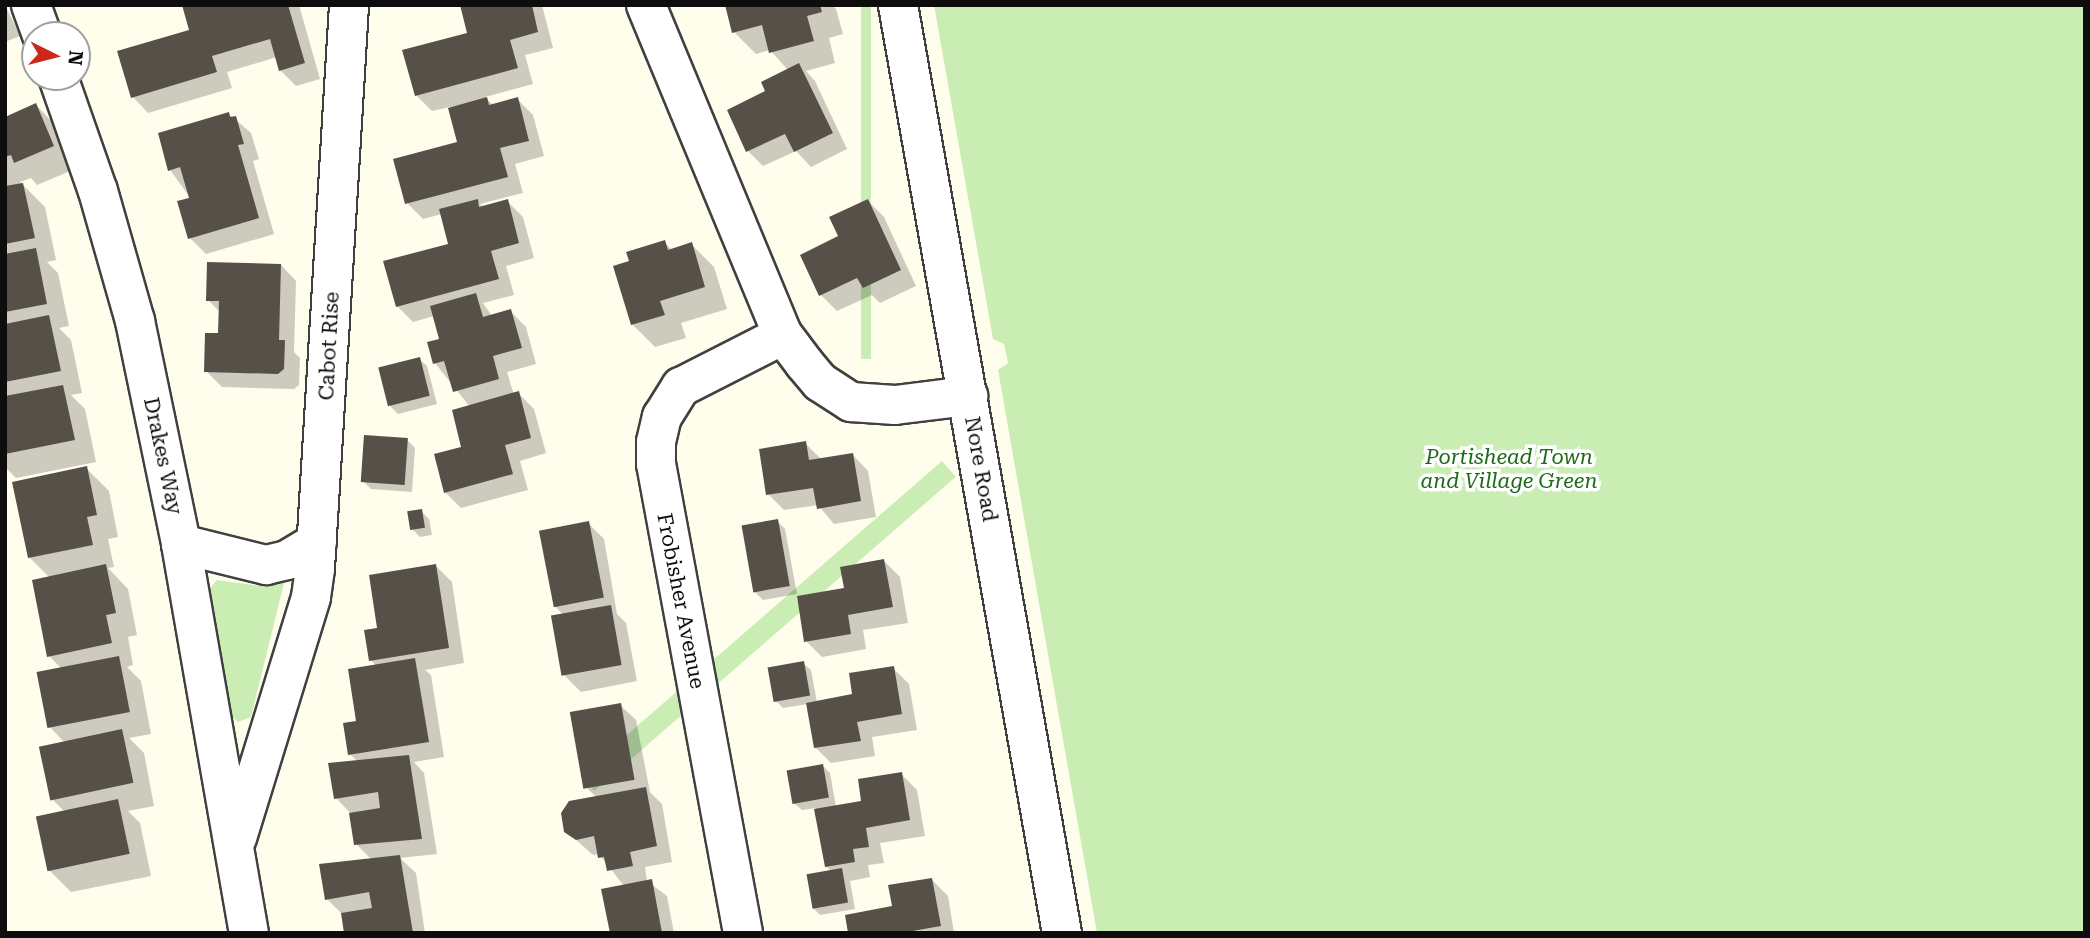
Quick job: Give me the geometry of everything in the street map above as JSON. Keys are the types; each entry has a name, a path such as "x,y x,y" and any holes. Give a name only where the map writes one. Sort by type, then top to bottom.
{"street":[{"name":"Cabot Rise","path":"317,542 349,5"},
{"path":"646,5 783,335 820,382 852,402 895,405 968,396"},
{"name":"Nore Road","path":"898,5 1062,933"},
{"name":"Drakes Way","path":"63,91 99,191 135,321 181,544 249,933"},
{"name":"Frobisher Avenue","path":"743,933 656,464 656,442 662,417 681,387 783,335"},
{"path":"181,544 266,565 287,560 317,542"},
{"name":"Drakes Way","path":"235,844 310,597 317,542"}],"green space":[{"path":"861,5 871,5 871,359 861,359"},
{"name":"Portishead Town and Village Green","path":"934,5 2085,5 2085,933 1097,933 998,370 1008,363 1004,344 993,339"},
{"path":"942,461 956,477 594,791 580,775"},
{"path":"285,579 251,717 238,722 231,716 210,588 217,580 260,586"}],"building":[{"path":"182,5 288,5 305,63 279,71 270,39 212,56 217,72 131,98 117,51 189,30"},
{"path":"460,5 532,5 538,32 510,40 518,68 415,96 402,50 467,33"},
{"path":"725,5 820,5 822,12 807,16 814,41 769,53 762,25 732,33"},
{"path":"799,63 833,133 794,152 785,134 746,152 727,110 765,91 761,82"},
{"path":"487,97 489,105 518,97 529,141 500,148 508,177 405,204 393,159 457,142 448,108"},
{"path":"36,103 54,146 14,163 11,155 5,157 5,117"},
{"path":"229,112 230,117 236,116 244,144 238,145 259,218 188,239 177,201 189,198 180,167 168,171 158,133"},
{"path":"23,183 35,238 5,244 5,186"},
{"path":"478,199 479,207 508,199 519,243 491,251 499,279 396,307 383,261 448,244 439,209"},
{"path":"868,199 901,270 863,288 857,278 819,296 800,255 838,236 829,217"},
{"path":"665,240 668,250 692,242 705,287 660,301 665,315 631,325 613,266 629,261 626,252"},
{"path":"36,248 47,304 5,312 5,254"},
{"path":"207,262 281,264 279,340 285,340 284,369 278,374 204,372 205,333 218,333 219,301 206,301"},
{"path":"476,293 483,317 511,309 522,348 493,356 499,379 453,392 444,361 433,364 427,342 439,339 430,306"},
{"path":"49,315 61,371 5,382 5,324"},
{"path":"420,357 430,396 388,406 378,367"},
{"path":"63,385 75,440 5,454 5,396"},
{"path":"519,391 531,438 505,445 513,474 444,493 434,454 461,447 452,410"},
{"path":"364,435 408,438 405,485 361,482"},
{"path":"806,441 809,460 853,453 861,501 817,509 813,488 766,495 759,449"},
{"path":"87,466 97,515 87,517 93,545 28,558 12,482"},
{"path":"422,509 425,528 410,530 407,511"},
{"path":"778,519 790,586 753,592 742,525"},
{"path":"589,521 604,598 554,607 539,531"},
{"path":"884,559 893,607 848,615 851,634 804,642 797,596 844,588 840,567"},
{"path":"106,564 116,613 106,615 112,643 47,657 32,580"},
{"path":"436,564 449,648 369,661 364,630 377,628 369,575"},
{"path":"611,605 622,665 562,676 551,616"},
{"path":"119,656 130,712 47,728 37,672"},
{"path":"415,658 429,742 348,755 343,723 356,721 348,669"},
{"path":"804,661 810,695 774,702 768,667"},
{"path":"894,666 902,714 857,722 861,741 814,748 806,703 852,694 849,673"},
{"path":"621,703 635,780 583,789 570,712"},
{"path":"122,729 133,783 50,800 39,747"},
{"path":"409,755 422,839 354,845 349,813 380,808 378,792 334,799 328,763"},
{"path":"823,764 829,797 792,804 787,770"},
{"path":"902,772 910,820 866,828 869,847 853,849 855,862 825,867 814,809 861,801 858,779"},
{"path":"646,787 657,846 630,852 633,866 607,871 604,857 598,858 594,836 576,840 564,832 561,813 569,801"},
{"path":"118,799 130,854 47,871 36,816"},
{"path":"400,855 413,933 344,933 341,913 372,908 369,892 325,900 319,864"},
{"path":"842,868 848,902 813,909 807,874"},
{"path":"932,878 941,926 901,933 848,933 845,915 892,906 888,885"},
{"path":"652,879 662,933 610,933 601,889"}]}
